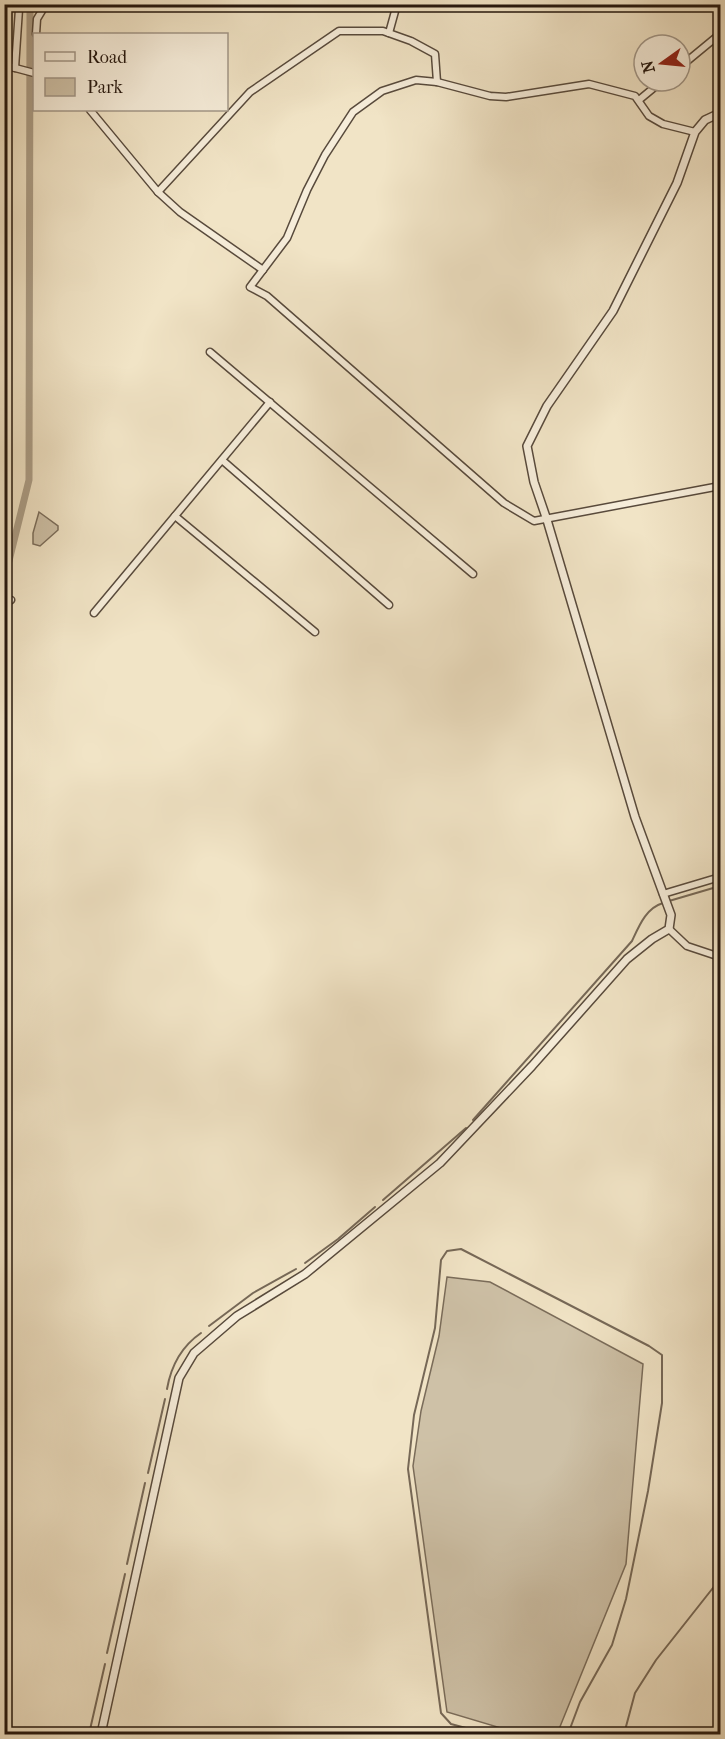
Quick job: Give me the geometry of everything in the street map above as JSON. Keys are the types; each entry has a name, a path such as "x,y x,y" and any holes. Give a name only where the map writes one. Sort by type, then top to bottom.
{"street":[{"path":"18,69 19,9 22,4"},
{"path":"36,33 37,19 46,4"},
{"path":"389,33 397,4"},
{"path":"158,192 250,92 339,31 383,31 411,41 435,54 437,82"},
{"path":"692,57 720,34"},
{"path":"4,65 33,73"},
{"path":"695,132 663,124 649,116 635,96 588,84 506,97 490,96 437,82 416,80 382,91 353,112 325,155 287,238 250,287 267,296 504,503 534,521 720,486"},
{"path":"639,100 647,93"},
{"path":"91,111 158,192 180,212 263,270"},
{"path":"669,929 671,915 635,817 534,482 528,446 547,406 613,311 677,183 695,132 705,120 720,113"},
{"path":"210,352 473,574"},
{"path":"94,613 270,402"},
{"path":"222,460 389,604"},
{"path":"175,516 315,632"},
{"path":"4,537 6,537 4,544"},
{"path":"665,899 720,877"},
{"path":"669,929 687,946 720,957"},
{"path":"101,1734 179,1378 194,1353 237,1316 305,1274 440,1163 532,1066 627,959 669,929"}],"green space":[{"path":"39,512 58,526 58,530 40,546 33,544 33,533"},
{"path":"447,1277 490,1282 643,1364 626,1564 557,1734 521,1734 447,1712 413,1466 421,1411 439,1336"}],"waterway":[{"path":"4,581 29,480 30,10 36,4"},
{"path":"669,901 720,886"},
{"path":"473,1120 632,941 648,913 663,903"},
{"path":"383,1200 466,1128"},
{"path":"305,1263 338,1239 375,1207"},
{"path":"488,1734 451,1724 441,1713 408,1469 414,1415 435,1328 441,1260 447,1251 461,1249 649,1346 662,1355 662,1403 648,1491 626,1599 612,1645 580,1702 568,1734"},
{"path":"209,1326 253,1293 296,1269"},
{"path":"167,1389 178,1357 201,1333"},
{"path":"148,1473 165,1399"},
{"path":"127,1564 145,1483"},
{"path":"107,1653 125,1574"},
{"path":"624,1734 635,1693 656,1660 720,1579"},
{"path":"89,1734 105,1664"}]}
